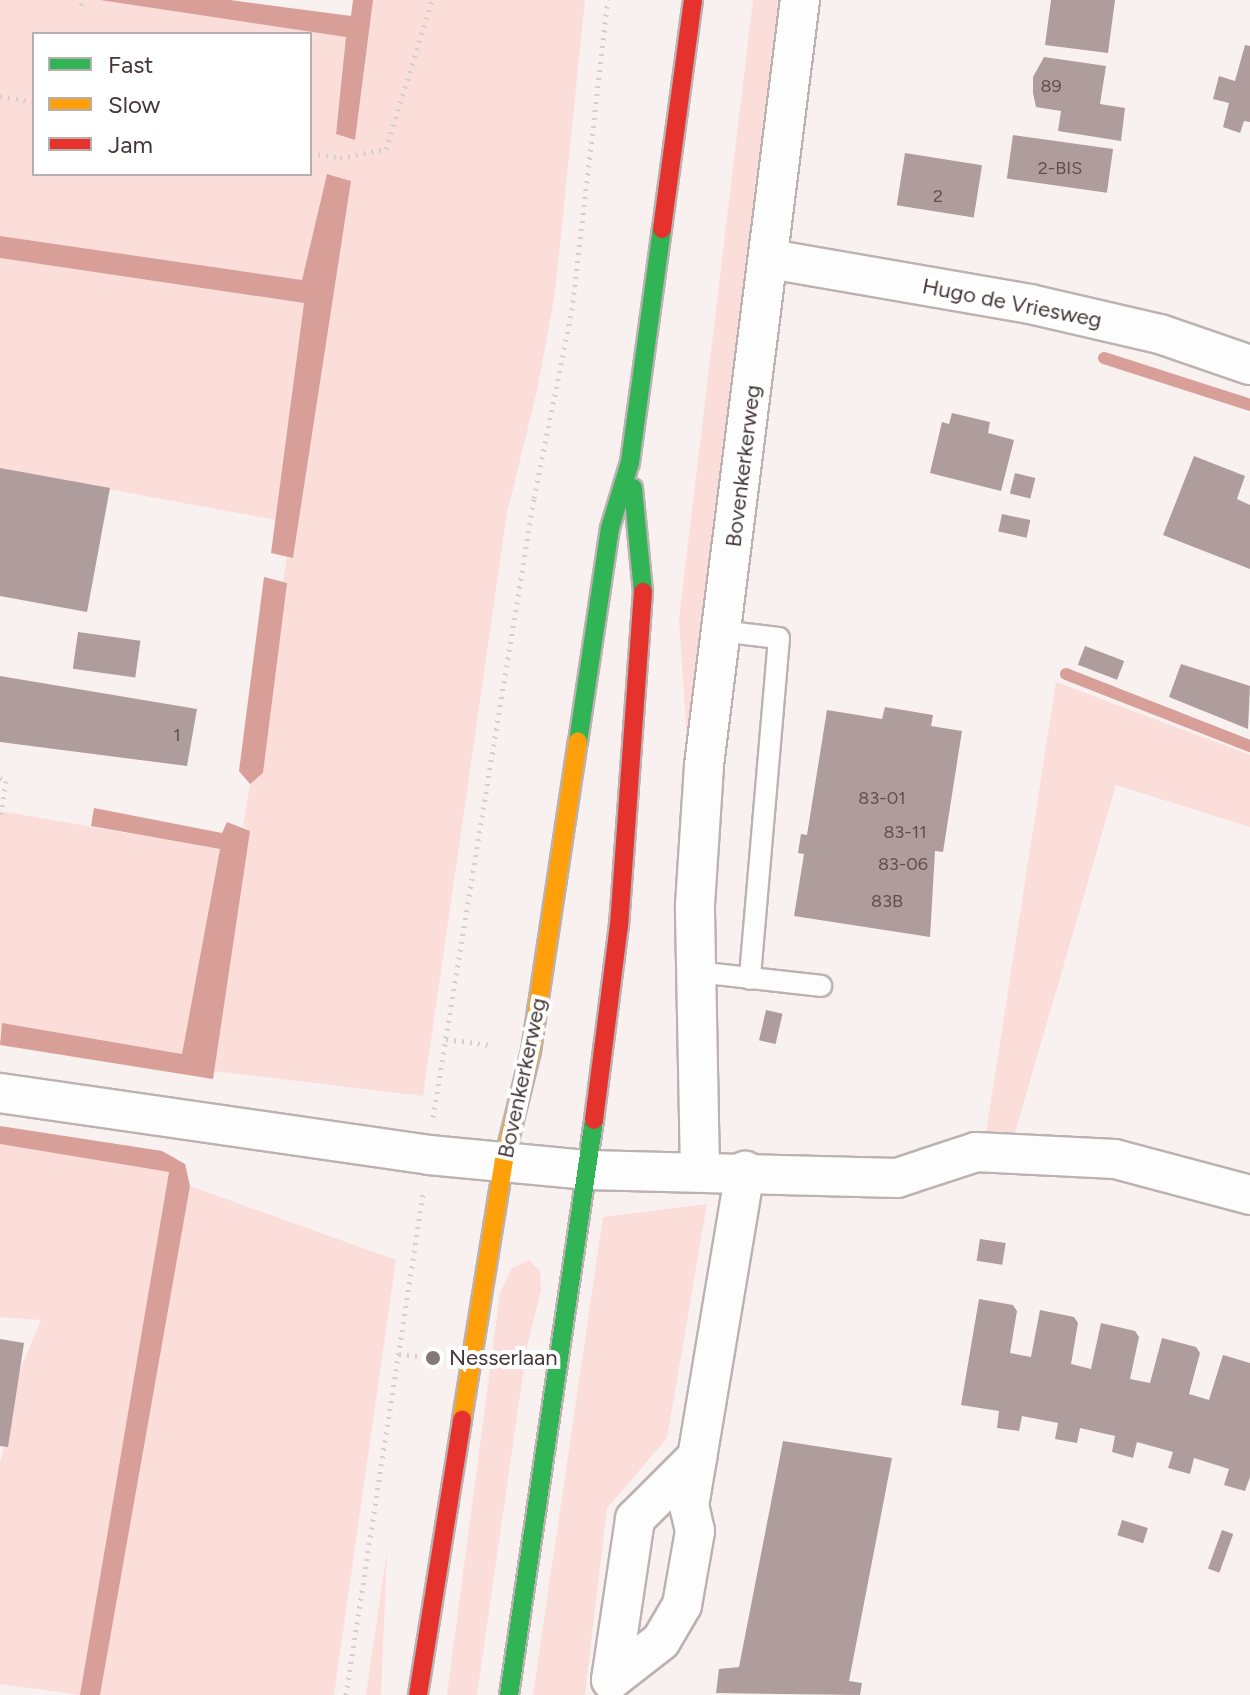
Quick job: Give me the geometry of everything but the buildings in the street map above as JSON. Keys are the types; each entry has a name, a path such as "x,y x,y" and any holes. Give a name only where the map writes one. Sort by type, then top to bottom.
{"main road":[{"name":"Bovenkerkerweg","path":"418,1695 504,1160 531,1051 610,528 630,462 693,0"},
{"name":"Bovenkerkerweg","path":"509,1695 588,1170 619,926 644,608 630,462"}],"street":[{"name":"Bovenkerkerweg","path":"700,1172 697,972 701,812 720,631 770,259 800,0"},
{"name":"Hugo de Vriesweg","path":"770,259 1030,304 1160,334 1250,365"},
{"path":"0,1093 431,1137 504,1160 588,1170 745,1171 897,1178 976,1152 1115,1159 1250,1195"},
{"path":"610,1687 661,1641 682,1605 695,1531 689,1506 745,1171"},
{"path":"610,1687 635,1519 697,1457"}],"lane":[{"path":"720,631 779,638 750,979"},
{"path":"697,972 821,986"}],"path":[{"path":"312,153 340,158 386,149 432,0"},
{"path":"346,1695 431,1137 534,498 572,310 608,0"},
{"path":"0,96 32,102"},
{"path":"0,778 6,781 0,818"},
{"path":"399,1354 433,1358"}],"shaded area":[{"path":"0,0 100,0 347,37 336,133 355,140 373,0 585,0 555,293 537,391 507,513 423,1096 214,1071 249,831 243,825 250,784 263,773 283,582 287,557 293,558 351,181 327,174 302,280 0,236"},
{"path":"100,0 230,0 351,16 353,0 373,0 355,140 336,134 346,37"},
{"path":"753,0 784,0 687,742 679,619"},
{"path":"327,174 351,181 293,558 271,553 304,303 0,258 0,236 302,280"},
{"path":"0,258 304,303 276,520 0,469"},
{"path":"264,577 287,583 263,773 250,784 239,771"},
{"path":"1056,682 1250,755 1250,827 1116,785 1014,1136 986,1133"},
{"path":"94,808 222,833 227,822 250,831 213,1079 0,1045 2,1023 182,1054 220,849 91,826"},
{"path":"0,811 220,849 182,1054 2,1023 0,1038"},
{"path":"0,1126 162,1151 185,1164 190,1186 100,1695 80,1695 169,1172 0,1144"},
{"path":"0,1144 169,1172 80,1695 0,1684 0,1464 20,1370 41,1320 0,1317"},
{"path":"190,1186 396,1260 334,1695 100,1695"},
{"path":"707,1204 667,1438 607,1508 585,1695 533,1695 603,1217"},
{"path":"529,1260 540,1271 541,1290 527,1346 477,1695 447,1695 500,1293 512,1268"},
{"path":"387,1551 381,1695 366,1695"}],"waterway":[{"path":"1104,358 1250,405"},
{"path":"1066,674 1250,746"}],"traffic: fast":[{"path":"578,742 610,528 630,462 662,229"},
{"path":"633,488 643,592"},
{"path":"509,1695 594,1120"}],"traffic: slow":[{"path":"462,1419 504,1160 531,1051 578,742"}],"traffic: jam":[{"path":"662,229 693,0"},
{"path":"594,1120 619,926 643,592"},
{"path":"418,1695 462,1419"}],"place":[{"name":"Nesserlaan","path":"433,1358"}]}
